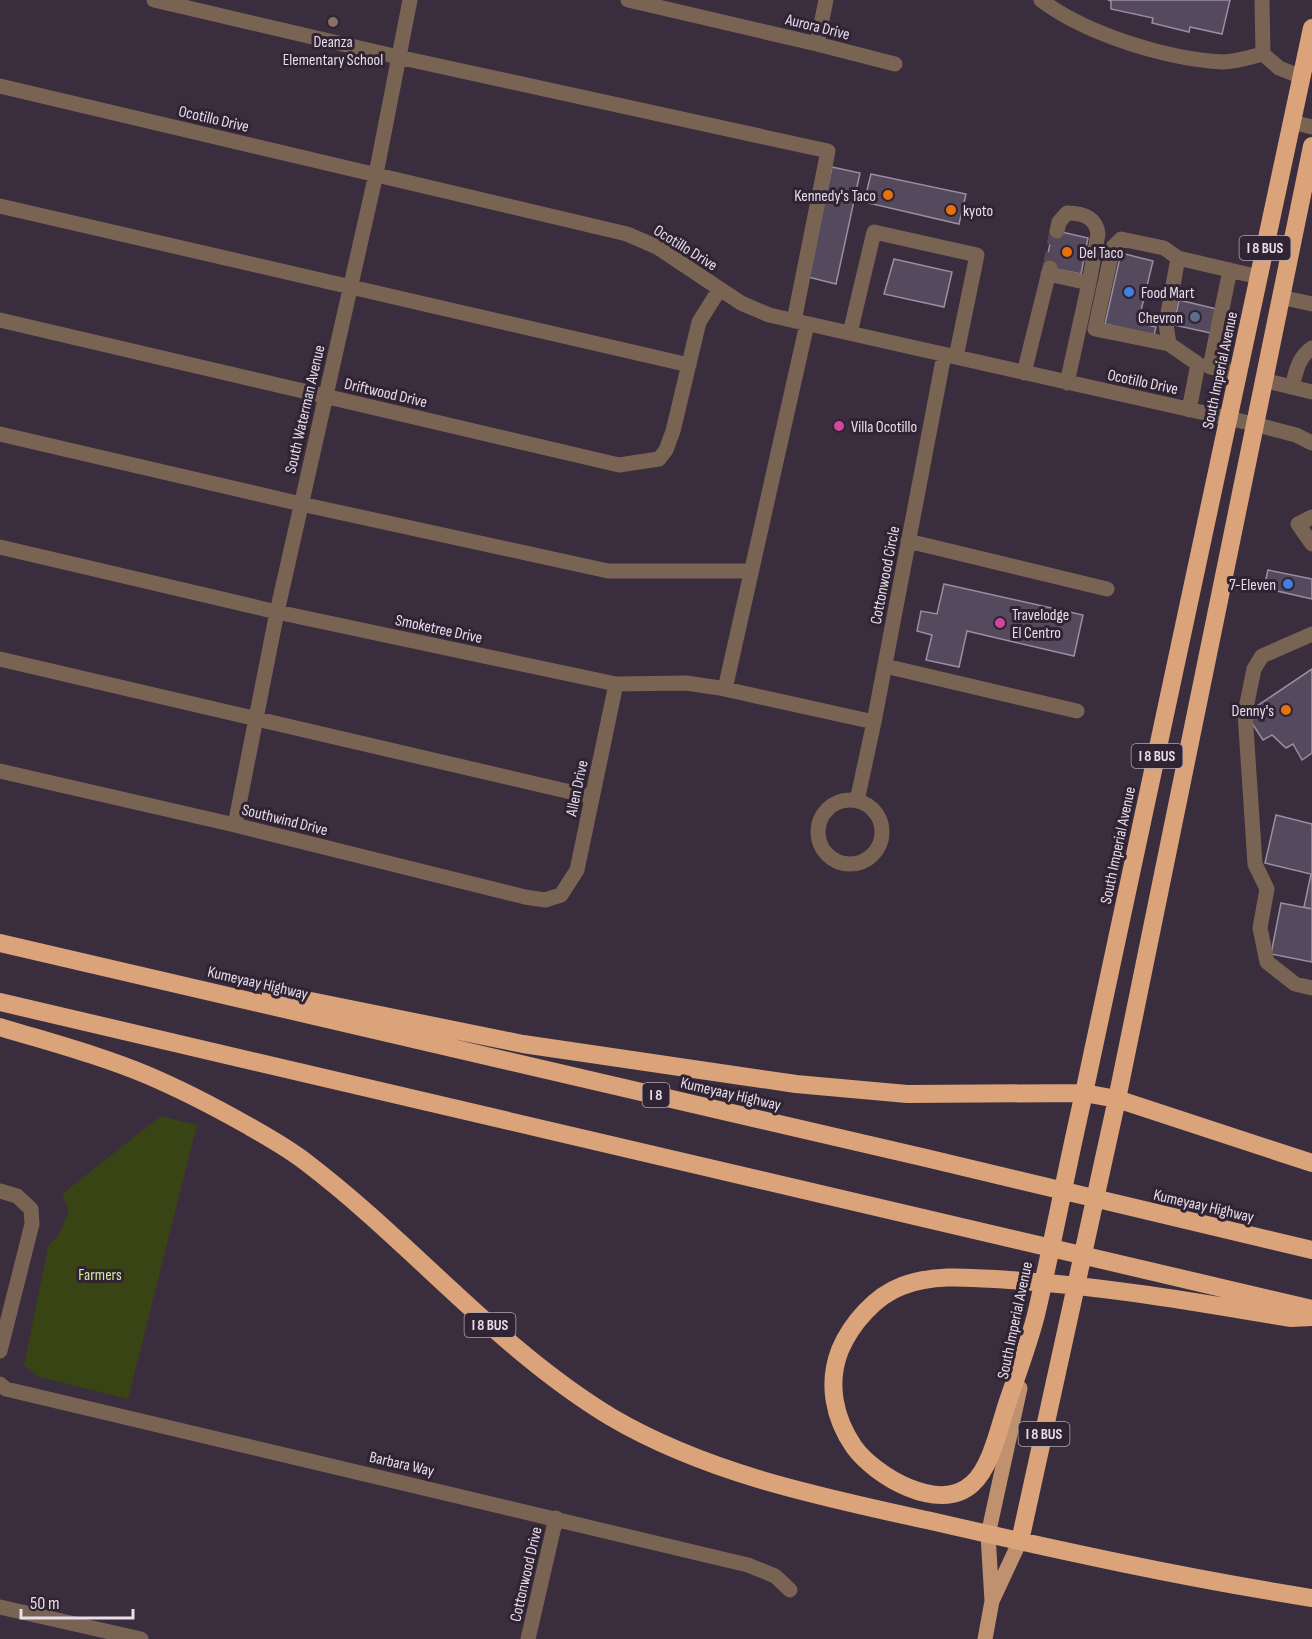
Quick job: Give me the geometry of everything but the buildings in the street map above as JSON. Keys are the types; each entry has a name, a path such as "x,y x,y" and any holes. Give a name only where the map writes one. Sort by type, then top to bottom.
{"highway":[{"name":"South Imperial Avenue","path":"1035,1318 1312,28"},
{"name":"South Imperial Avenue","path":"1020,1541 1117,1099 1312,146"},
{"name":"Kumeyaay Highway","path":"0,943 1312,1250"},
{"path":"177,983 240,986 523,1044 796,1084 907,1094 1084,1093 1117,1099 1312,1163"},
{"path":"0,1002 1312,1309"},
{"name":"I 8 BUS","path":"0,1027 146,1074 260,1132 306,1161 496,1331 573,1392 614,1418 676,1449 796,1491 1020,1541"},
{"path":"1035,1318 997,1435 985,1465 975,1482 953,1494 925,1493 889,1478 861,1456 843,1426 835,1402 833,1379 836,1363 842,1347 857,1322 891,1291 904,1285 951,1278 1060,1283 1165,1297 1290,1318 1312,1317"},
{"path":"1020,1541 1222,1584 1312,1598"}],"main road":[{"name":"South Imperial Avenue","path":"985,1639 992,1601 988,1535 1035,1318"},
{"name":"South Imperial Avenue","path":"992,1601 1020,1541"}],"street":[{"path":"154,0 398,57 828,152 800,322 751,571 725,689"},
{"name":"South Waterman Avenue","path":"235,825 277,612 376,174 410,0"},
{"name":"Aurora Drive","path":"628,0 895,64"},
{"path":"817,44 826,0"},
{"path":"1041,0 1060,14 1096,32 1160,52 1224,62 1263,54"},
{"path":"1262,0 1263,54 1279,68 1302,76"},
{"name":"Ocotillo Drive","path":"0,86 627,234 657,248 741,303 769,315 1229,418 1296,435 1312,443"},
{"path":"1292,122 1312,127"},
{"path":"0,206 689,365 699,322 719,290"},
{"path":"1057,231 1059,222 1067,213 1079,213 1088,216 1097,226 1098,234 1067,382"},
{"name":"Cottonwood Circle","path":"850,333 874,232 977,255 950,356 908,541 857,801"},
{"path":"1239,373 1204,366 1169,344 1095,329 1113,247 1121,239 1164,248 1178,258 1259,277"},
{"path":"1169,344 1166,324 1178,258"},
{"path":"1189,410 1204,366 1230,270"},
{"path":"1024,373 1049,271 1089,283"},
{"path":"1280,297 1312,304"},
{"name":"Driftwood Drive","path":"0,320 619,465 659,459 666,450 689,365"},
{"path":"1292,387 1300,360 1312,348"},
{"path":"1263,380 1312,392"},
{"path":"0,434 301,504 608,571 751,571"},
{"path":"1312,517 1298,524 1312,544"},
{"path":"908,541 1107,589"},
{"name":"Smoketree Drive","path":"0,548 277,612 616,684 686,683 725,689 874,722"},
{"path":"1312,634 1262,656 1254,669 1245,713 1255,864 1267,889 1260,928 1268,962 1295,984 1312,988"},
{"path":"0,658 592,797"},
{"path":"885,666 1077,711"},
{"name":"Allen Drive","path":"561,895 577,870 616,684"},
{"name":"Southwind Drive","path":"0,771 235,825 525,897 544,900 561,895"},
{"path":"842,801 857,801 874,812 880,821 882,837 872,856 853,864 842,863 829,857 824,851 818,831 824,814 831,806 842,801"},
{"path":"0,1191 17,1196 31,1209 32,1224 0,1351"},
{"name":"Barbara Way","path":"0,1384 6,1389 748,1565 775,1576 790,1590"},
{"name":"Cottonwood Drive","path":"528,1639 556,1518"},
{"path":"0,1607 79,1632 141,1639"}],"green space":[{"name":"Farmers","path":"161,1116 197,1125 128,1399 39,1377 24,1365 48,1247 59,1234 69,1211 62,1194"}],"tunnel":[{"path":"1050,268 1057,231"}],"place":[{"name":"Deanza Elementary School","path":"333,22"},
{"name":"Kennedy's Taco","path":"888,195"},
{"name":"kyoto","path":"951,210"},
{"name":"Del Taco","path":"1067,252"},
{"name":"Food Mart","path":"1129,292"},
{"name":"Chevron","path":"1195,317"},
{"name":"Villa Ocotillo","path":"839,426"},
{"name":"7-Eleven","path":"1288,584"},
{"name":"Travelodge El Centro","path":"1000,623"},
{"name":"Denny's","path":"1286,710"}]}
